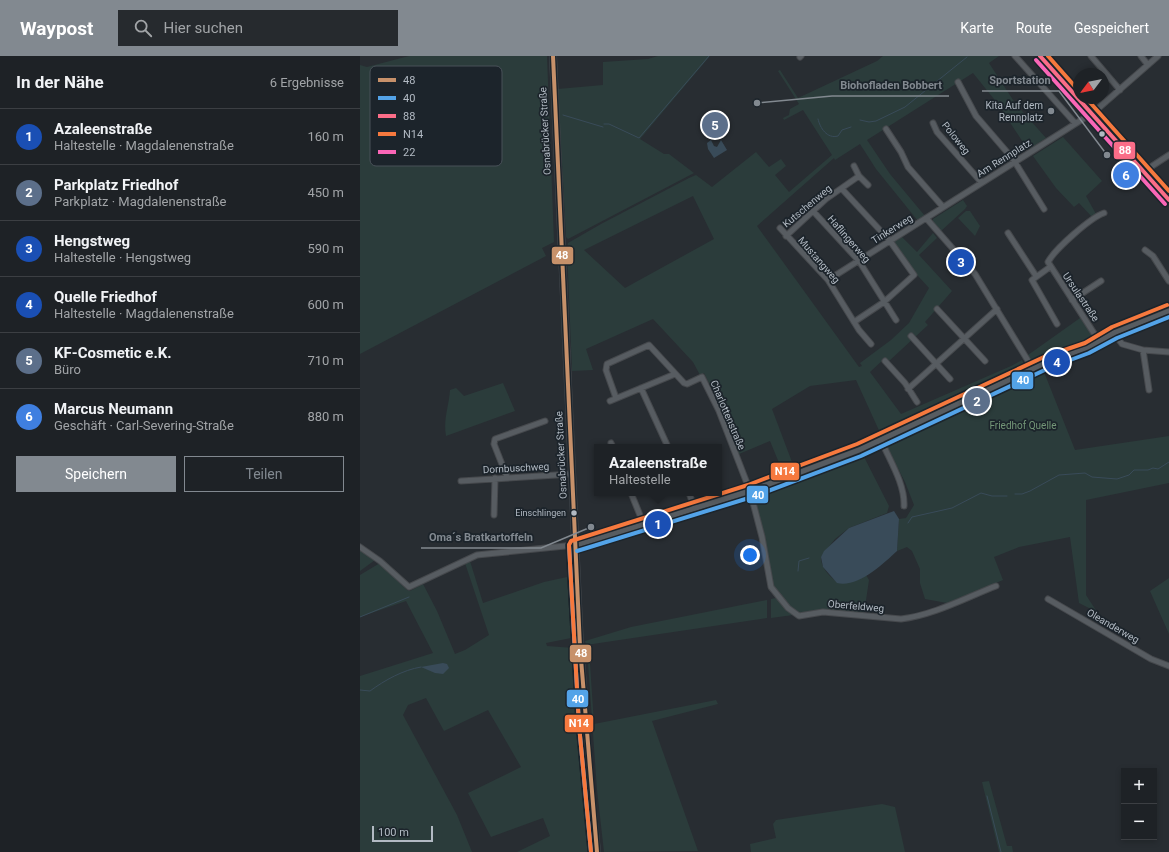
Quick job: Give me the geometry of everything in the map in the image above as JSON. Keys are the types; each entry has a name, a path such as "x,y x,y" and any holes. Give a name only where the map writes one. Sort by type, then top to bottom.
{"main road":[{"name":"Osnabrücker Straße","path":"553,56 575,546 585,725 597,852"}],"street":[{"path":"1015,56 1075,123"},
{"path":"1040,56 1169,200"},
{"path":"1091,56 1120,90"},
{"path":"1141,56 1148,64"},
{"name":"Am Rennplatz","path":"926,218 1075,123 1092,114 1158,56"},
{"path":"958,82 976,116 1015,162 1044,209"},
{"name":"Poloweg","path":"933,123 937,132 982,183"},
{"path":"886,129 908,167 943,207"},
{"path":"1143,172 1169,155"},
{"path":"854,166 859,176 868,186"},
{"name":"Kutschenweg","path":"786,236 813,211 859,176"},
{"path":"842,188 890,241 914,275 884,302 854,322"},
{"name":"Haflingerweg","path":"813,211 858,261 896,320"},
{"name":"Ursulastraße","path":"1099,342 1048,262 1086,223 1096,216 1104,213"},
{"path":"926,218 975,274 1033,369"},
{"name":"Tinkerweg","path":"828,280 926,218"},
{"name":"Mustangweg","path":"780,228 828,280 854,322 871,344"},
{"path":"1008,233 1036,276"},
{"path":"1146,250 1153,256 1169,281"},
{"path":"1050,267 1032,280 1057,324"},
{"path":"1072,300 1101,281"},
{"path":"937,309 985,360"},
{"path":"908,389 997,309"},
{"path":"360,547 380,561 409,587 477,555 575,546 750,491 882,440 1033,369 1099,342 1114,333 1169,311"},
{"path":"1114,333 1122,344 1143,350 1169,352"},
{"path":"911,336 950,379"},
{"name":"Charlottenstraße","path":"616,398 606,370 607,364 649,345 675,374 687,384 702,377 719,412 750,491"},
{"path":"1143,350 1149,390"},
{"path":"885,361 917,402"},
{"path":"610,401 675,374"},
{"path":"641,388 667,444"},
{"path":"507,478 494,444 495,439 545,421"},
{"path":"882,440 899,480 903,492 904,506"},
{"name":"Dornbuschweg","path":"461,481 572,474"},
{"path":"494,515 495,478"},
{"name":"Oberfeldweg","path":"750,491 762,537 771,587 788,608 799,616 823,612 901,619 911,618 926,614 996,586"},
{"path":"632,496 644,525"},
{"path":"690,496 695,509"},
{"name":"Oleanderweg","path":"1048,599 1151,659 1169,666"}],"green space":[{"path":"409,56 547,56 554,242 542,248 546,256 360,354 360,65 370,66 370,166 502,166 502,66 371,66"},
{"path":"658,56 710,56 640,139 664,154 669,154 694,173 568,239 566,237 558,89 603,85 603,62 648,59"},
{"path":"883,56 999,56 989,63 1015,103 1046,138 1028,150 998,104 973,73 867,140 890,174 925,216 918,221 876,169 860,144 835,160 834,158 757,226 859,367 862,366 860,363 891,340 909,323 929,288 908,265 894,242 902,237 917,252 933,233 937,238 919,255 952,291 925,322 928,325 888,362 884,359 870,372 901,414 1022,360 1026,368 882,437 856,380 810,386 772,409 795,470 784,475 770,441 739,454 718,401 704,373 700,375 693,362 653,319 586,349 593,370 572,371 568,243 601,224 696,175 712,187 756,152 769,167 781,159 786,166 775,175 789,192 832,155 803,110 784,120 783,118 789,115 790,109 799,104 778,71 780,70 798,98 877,61","holes":["693,196 714,239 625,288 584,250"]},
{"path":"1063,137 1102,181 1086,196 1096,214 1092,217 1079,203 1074,207 1056,188 1033,156"},
{"path":"963,200 967,206 965,209 941,231 933,223 933,219"},
{"path":"966,211 970,211 980,226 975,236 958,218"},
{"path":"1080,318 1093,337 1092,340 1036,364 1032,362 1028,355"},
{"name":"Friedhof Quelle","path":"1044,372 1075,450 1169,436 1169,483 1086,500 1086,595 1097,612 1079,603 1070,537 1019,547 994,557 1003,580 947,603 925,599 920,583 920,569 912,551 907,547 897,551 899,519 906,518 914,505 905,482 885,443 950,412 952,415"},
{"path":"503,383 515,411 446,436 445,430 450,390 456,388 464,396"},
{"path":"862,453 889,506 887,513 849,528 835,539 821,557 822,564 828,574 833,579 842,583 851,582 866,575 869,580 864,614 828,612 827,609 798,613 789,606 772,586 753,494"},
{"path":"360,550 375,560 360,571"},
{"path":"470,561 483,603 544,582 567,577 571,638 546,643 547,646 574,648 578,725 589,852 517,852 550,836 543,818 491,837 468,793 521,767 488,710 444,731 426,698 408,705 403,715 457,815 472,852 360,852 360,676 433,653 406,601 360,617 360,575 380,563 407,590 410,591 423,584 437,611 455,654 465,650 489,635 465,563"},
{"path":"1169,578 1169,634 1150,591"},
{"path":"776,598 793,615 771,618 771,599"},
{"path":"767,600 767,618 586,645 585,641 631,627"},
{"path":"587,649 589,649 594,724 716,700 718,704 652,721 698,851 604,852 597,790"},
{"path":"989,781 1007,846 1012,846 1013,852 999,852 982,782"},
{"path":"882,804 895,807 905,852 751,852 750,844 776,838 773,824 776,820"}],"water":[{"path":"711,140 714,146 717,147 721,140 727,150 714,158 708,149 707,143"},
{"path":"894,511 899,519 897,551 870,574 853,582 845,584 837,583 823,567 821,557 824,551 849,528"},
{"path":"443,663 447,664 449,668 443,674 435,673 421,667"}],"waterway":[{"path":"604,124 609,124 639,138 709,56"},
{"path":"860,120 869,122 876,121 905,107 967,57"},
{"path":"563,115 603,127"},
{"path":"818,119 822,129 831,136 838,136 842,130 851,127"},
{"path":"1015,494 1022,494 1030,491 1059,475 1085,473 1092,477 1117,479 1129,475 1134,470 1148,470 1153,468 1158,469 1169,462"},
{"path":"908,523 912,517 952,508 981,493 992,496 1007,496"},
{"path":"798,571 799,561 809,558"},
{"path":"360,617 409,597"},
{"path":"360,690 370,691 394,676 408,670 421,667"},
{"path":"987,796 1001,852"}],"transit line":[{"name":"48","path":"553,56 580,647 597,852"},
{"name":"88","path":"1040,56 1169,200"},
{"name":"N14","path":"1048,56 1073,84"},
{"name":"22","path":"1036,60 1165,204"},
{"name":"N14","path":"1091,104 1169,191"},
{"name":"N14","path":"722,493 857,444 1044,357 1085,343 1112,327 1167,305"},
{"name":"40","path":"577,551 752,497 861,456 1049,368 1089,353 1117,338 1169,317"},
{"name":"N14","path":"591,852 579,725 569,545 571,541 713,496"},
{"name":"40","path":"569,545 579,725 591,852"}],"place":[{"name":"Biohofladen Bobbert","path":"757,103"},
{"name":"Kita Auf dem Rennplatz","path":"1051,111"},
{"name":"KF-Cosmetic e.K.","path":"715,125"},
{"name":"Sportstation","path":"1107,155"},
{"name":"Marcus Neumann","path":"1126,175"},
{"name":"Hengstweg","path":"961,262"},
{"name":"Quelle Friedhof","path":"1057,362"},
{"name":"Parkplatz Friedhof","path":"977,401"},
{"name":"Einschlingen","path":"574,513"},
{"name":"Azaleenstraße","path":"658,524"},
{"name":"Oma´s Bratkartoffeln","path":"591,527"}]}
